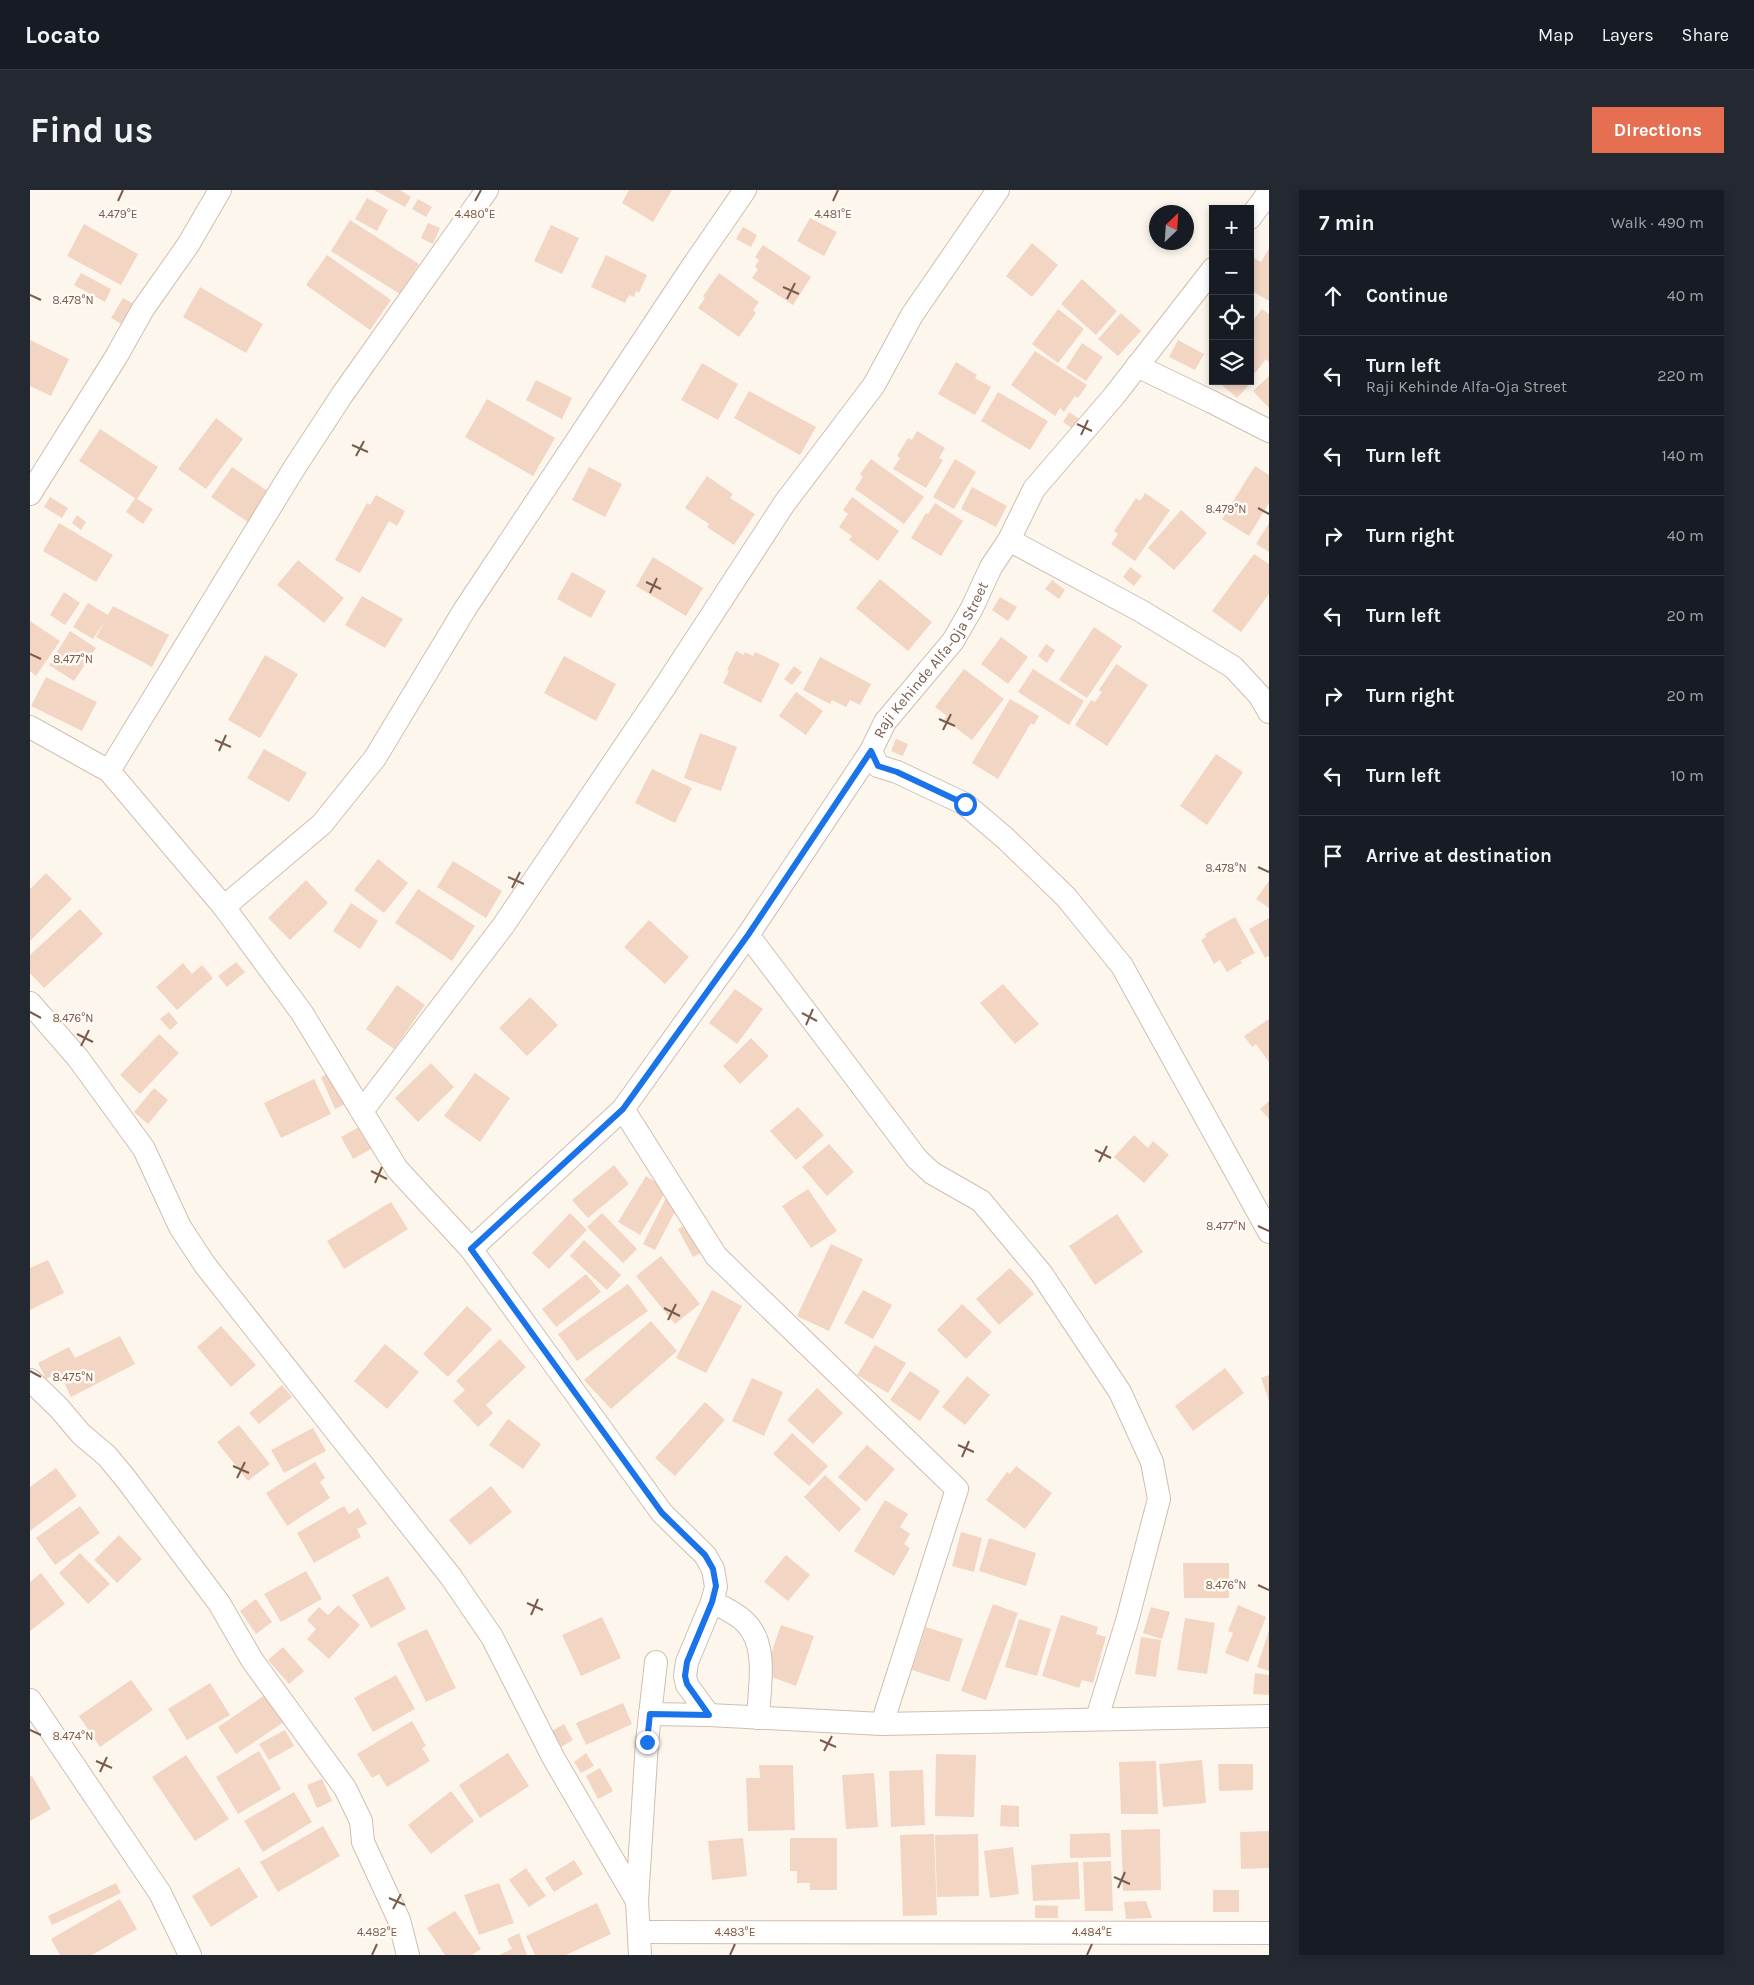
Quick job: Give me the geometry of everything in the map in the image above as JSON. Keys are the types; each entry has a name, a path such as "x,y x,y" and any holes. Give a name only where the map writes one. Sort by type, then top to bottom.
{"street":[{"path":"30,494 116,357 143,309 188,245 220,190"},
{"path":"109,771 293,470 342,395 487,190"},
{"path":"224,907 322,824 375,758 466,609 745,190"},
{"path":"362,1111 508,918 664,688 784,504 874,385 912,315 998,190"},
{"path":"1254,213 1268,194"},
{"name":"Raji Kehinde Alfa-Oja Street","path":"471,1249 623,1109 748,935 871,751 885,722 953,640 972,608 991,568 1009,540 1034,490 1137,366 1209,274"},
{"path":"1137,366 1269,432"},
{"path":"1009,540 1141,611 1233,667 1260,696 1269,712"},
{"path":"30,727 109,771 224,907 302,1013 397,1169 471,1249 662,1513 705,1555 713,1569 716,1586 712,1602 687,1662 685,1676 687,1684 709,1715"},
{"path":"871,751 878,766 897,772 965,804 1005,838 1073,905 1122,966 1269,1232"},
{"path":"748,935 917,1159 932,1173 981,1201 1041,1273 1120,1392 1152,1462 1159,1499 1127,1621 1097,1718"},
{"path":"30,1003 78,1058 144,1149 180,1227 205,1265 451,1577 492,1636 554,1760 636,1901"},
{"path":"623,1109 716,1256 957,1489 882,1724"},
{"path":"30,1380 82,1434 107,1456 126,1478 220,1603 252,1660 345,1788 361,1821 363,1842 399,1920 408,1955"},
{"path":"712,1602 730,1610 746,1622 756,1638 760,1654 758,1718"},
{"path":"640,1955 636,1901 650,1714 656,1662"},
{"path":"30,1700 160,1893 190,1955"},
{"path":"650,1714 709,1715 882,1724 1097,1718 1269,1716"},
{"path":"639,1932 1269,1933"}],"building":[{"path":"374,190 400,190 411,197 405,207"},
{"path":"629,190 672,190 653,222 622,203"},
{"path":"367,198 388,210 377,231 355,219"},
{"path":"418,199 432,207 426,217 412,209"},
{"path":"810,218 837,232 824,256 797,241"},
{"path":"350,220 419,264 400,294 331,251"},
{"path":"428,223 440,228 433,244 421,238"},
{"path":"84,224 138,254 121,285 67,256"},
{"path":"551,225 579,238 562,274 534,261"},
{"path":"743,227 757,235 751,247 736,239"},
{"path":"1032,243 1058,265 1032,297 1006,276"},
{"path":"763,245 811,277 793,305 752,278 758,269 755,267 759,260 755,257"},
{"path":"1269,248 1269,301 1254,292 1254,258 1261,262"},
{"path":"327,255 391,300 370,330 306,285"},
{"path":"606,255 647,275 639,293 636,291 634,297 629,295 625,303 591,287"},
{"path":"81,273 111,289 105,302 74,285"},
{"path":"719,273 759,302 753,310 756,313 739,337 698,308 705,298 703,296"},
{"path":"1082,279 1117,311 1096,335 1061,304"},
{"path":"200,287 263,324 246,353 183,317"},
{"path":"123,298 137,306 125,326 111,318"},
{"path":"1058,309 1084,329 1058,363 1032,344"},
{"path":"1262,309 1269,314 1269,362 1266,359 1255,373 1254,372 1254,319"},
{"path":"1121,313 1141,331 1118,356 1098,339"},
{"path":"30,340 69,359 51,396 30,386"},
{"path":"1178,340 1204,354 1195,370 1169,357"},
{"path":"1082,343 1103,357 1086,381 1066,368"},
{"path":"1035,351 1087,385 1078,398 1075,396 1064,412 1060,408 1055,416 1011,385"},
{"path":"956,362 977,375 975,378 991,387 975,415 938,394"},
{"path":"702,363 738,384 718,420 681,400"},
{"path":"1269,376 1269,408 1253,391"},
{"path":"536,380 572,398 562,419 526,400"},
{"path":"1222,385 1248,386 1237,398"},
{"path":"749,391 816,427 800,455 734,418"},
{"path":"998,392 1048,421 1030,450 981,421"},
{"path":"487,399 555,438 533,476 465,437"},
{"path":"1069,412 1084,422 1077,432 1063,422"},
{"path":"216,418 243,439 206,489 178,469"},
{"path":"100,429 158,467 137,499 153,509 143,524 126,512 135,498 79,461"},
{"path":"917,431 945,448 939,458 943,460 926,488 893,469 900,458 897,456 908,438 912,440"},
{"path":"871,459 924,497 904,524 855,489 863,477 860,474"},
{"path":"955,459 976,472 954,509 933,497"},
{"path":"1255,466 1269,475 1269,503 1249,536 1222,519"},
{"path":"232,467 269,492 248,522 211,497"},
{"path":"589,467 622,484 605,517 572,500"},
{"path":"707,476 733,494 730,498 755,514 734,545 707,527 709,524 685,508"},
{"path":"972,487 1007,506 996,527 961,509"},
{"path":"1145,493 1170,510 1135,561 1111,544 1118,534 1114,531 1136,498 1140,501"},
{"path":"376,495 405,511 397,526 389,521 360,573 335,560 367,503 370,505"},
{"path":"50,497 68,508 62,518 44,507"},
{"path":"852,497 899,531 878,561 849,540 852,536 839,527 848,514 843,510"},
{"path":"935,503 963,521 941,556 911,538 926,513 928,514"},
{"path":"1181,510 1207,533 1174,570 1148,548"},
{"path":"77,515 86,522 81,530 72,523"},
{"path":"59,523 113,555 96,582 43,551"},
{"path":"1269,523 1269,552 1256,544"},
{"path":"1254,554 1269,564 1269,594 1241,632 1212,611"},
{"path":"653,557 703,588 686,616 636,586"},
{"path":"298,560 344,598 324,623 277,585"},
{"path":"1130,567 1142,576 1134,586 1123,577"},
{"path":"572,572 606,591 591,618 557,599"},
{"path":"880,579 932,622 908,651 856,608"},
{"path":"1052,580 1065,590 1059,599 1045,589"},
{"path":"64,592 80,603 65,625 50,615"},
{"path":"362,596 403,619 385,648 345,625"},
{"path":"1000,597 1017,607 1008,621 992,610"},
{"path":"88,603 108,615 113,606 169,635 152,667 96,637 105,621 93,639 73,627"},
{"path":"30,621 60,641 36,676 30,671"},
{"path":"1094,627 1122,646 1087,698 1059,680"},
{"path":"70,631 96,648 74,681 49,665"},
{"path":"1001,637 1028,657 1008,684 981,664"},
{"path":"1046,644 1055,650 1047,663 1038,656"},
{"path":"736,651 744,655 745,652 753,656 755,652 780,664 761,703 723,683"},
{"path":"265,655 298,674 260,738 228,720"},
{"path":"564,656 616,684 596,721 544,693"},
{"path":"820,657 871,684 860,705 850,700 846,707 832,700 830,704 803,690"},
{"path":"1116,664 1148,685 1107,746 1075,725 1091,700 1095,702 1102,692 1099,690"},
{"path":"794,666 802,672 792,685 784,679"},
{"path":"964,669 1004,699 972,740 944,719 947,716 935,707"},
{"path":"1033,669 1084,701 1069,725 1018,692"},
{"path":"46,677 97,702 82,731 31,706"},
{"path":"796,692 823,711 806,735 779,716"},
{"path":"1010,699 1039,716 1034,725 1031,723 998,779 972,763"},
{"path":"700,733 737,747 721,791 684,778"},
{"path":"896,739 908,744 903,756 891,751"},
{"path":"264,749 307,773 289,802 247,778"},
{"path":"1216,754 1243,772 1207,825 1180,806"},
{"path":"652,769 692,788 675,823 635,803"},
{"path":"378,859 408,883 384,913 354,890"},
{"path":"453,861 502,891 486,918 437,887"},
{"path":"46,873 72,899 30,941 30,889"},
{"path":"306,880 328,903 290,940 268,918"},
{"path":"1269,881 1269,908 1256,899"},
{"path":"418,889 475,926 452,961 395,923"},
{"path":"351,903 378,921 360,949 333,931"},
{"path":"80,909 103,934 44,988 30,973 30,955"},
{"path":"1235,917 1255,953 1240,961 1242,963 1227,972 1220,960 1214,964 1201,940 1206,937 1205,934"},
{"path":"1269,918 1269,956 1265,958 1249,929"},
{"path":"649,920 689,957 665,984 624,947"},
{"path":"236,962 245,972 227,987 218,976"},
{"path":"183,963 192,974 202,965 213,978 177,1010 156,987"},
{"path":"1003,984 1039,1024 1015,1044 980,1003"},
{"path":"397,985 425,1005 394,1049 366,1029"},
{"path":"735,989 763,1009 737,1044 709,1023"},
{"path":"530,997 558,1025 527,1056 499,1028"},
{"path":"169,1012 178,1023 170,1030 160,1019"},
{"path":"1269,1019 1269,1062 1256,1044 1252,1047 1244,1036"},
{"path":"159,1034 179,1053 140,1094 120,1075"},
{"path":"751,1038 769,1056 740,1084 723,1066"},
{"path":"431,1063 454,1087 418,1122 395,1098"},
{"path":"335,1070 350,1102 335,1109 321,1077"},
{"path":"475,1073 510,1098 480,1142 444,1116"},
{"path":"314,1079 331,1114 281,1138 264,1103"},
{"path":"154,1088 168,1100 148,1124 134,1112"},
{"path":"1269,1101 1269,1119 1260,1109"},
{"path":"798,1107 824,1135 796,1160 770,1131"},
{"path":"359,1127 371,1149 353,1159 341,1137"},
{"path":"1134,1135 1148,1148 1153,1141 1169,1155 1144,1183 1114,1157"},
{"path":"829,1144 854,1172 827,1196 802,1167"},
{"path":"614,1165 629,1184 588,1218 572,1200"},
{"path":"646,1176 667,1189 640,1235 618,1222"},
{"path":"808,1189 837,1231 811,1248 782,1206"},
{"path":"667,1196 680,1202 655,1250 643,1244"},
{"path":"391,1202 408,1229 344,1269 327,1241"},
{"path":"570,1213 587,1230 549,1269 532,1253"},
{"path":"602,1213 637,1249 623,1263 587,1227"},
{"path":"1117,1214 1143,1252 1095,1285 1069,1246"},
{"path":"691,1222 706,1250 693,1257 678,1229"},
{"path":"584,1240 621,1275 607,1290 570,1256"},
{"path":"831,1244 863,1259 829,1331 797,1316"},
{"path":"661,1256 700,1304 675,1324 636,1276"},
{"path":"48,1260 64,1293 30,1310 30,1268"},
{"path":"1010,1268 1034,1294 999,1325 976,1299"},
{"path":"586,1274 601,1292 556,1327 542,1309"},
{"path":"628,1284 648,1311 577,1361 558,1334"},
{"path":"712,1290 742,1306 706,1373 676,1358"},
{"path":"863,1290 892,1305 873,1339 844,1323"},
{"path":"962,1304 992,1332 966,1359 937,1330"},
{"path":"467,1306 492,1329 448,1377 423,1354"},
{"path":"651,1321 677,1351 611,1409 584,1380"},
{"path":"221,1326 256,1365 231,1387 197,1347"},
{"path":"120,1336 135,1364 71,1397 59,1372 46,1379 38,1363 69,1347 75,1358"},
{"path":"500,1339 526,1367 486,1405 493,1413 478,1427 453,1401 465,1390 456,1381"},
{"path":"385,1344 419,1372 387,1409 354,1381"},
{"path":"875,1345 906,1363 888,1393 857,1375"},
{"path":"1225,1368 1244,1393 1193,1431 1175,1406"},
{"path":"910,1371 940,1391 920,1421 890,1400"},
{"path":"1269,1375 1269,1401 1261,1378"},
{"path":"967,1376 990,1395 965,1425 942,1407"},
{"path":"752,1378 783,1392 764,1436 732,1421"},
{"path":"282,1385 292,1397 259,1424 249,1413"},
{"path":"817,1388 843,1413 813,1444 787,1420"},
{"path":"705,1402 725,1420 675,1476 655,1458"},
{"path":"508,1419 541,1444 523,1469 489,1445"},
{"path":"239,1425 270,1464 248,1481 217,1442"},
{"path":"313,1428 326,1451 284,1473 271,1450"},
{"path":"792,1433 828,1466 809,1486 773,1454"},
{"path":"867,1445 895,1469 866,1502 838,1477"},
{"path":"315,1462 325,1478 320,1482 330,1498 287,1526 266,1493"},
{"path":"1016,1466 1052,1493 1025,1529 986,1500 1007,1472 1010,1474"},
{"path":"56,1468 77,1496 30,1531 30,1487"},
{"path":"825,1475 861,1509 839,1532 804,1497"},
{"path":"491,1486 512,1512 470,1545 449,1520"},
{"path":"885,1500 908,1514 900,1527 910,1534 904,1544 910,1548 894,1576 854,1551"},
{"path":"80,1506 100,1533 55,1565 36,1538"},
{"path":"344,1506 349,1514 358,1508 367,1524 357,1529 361,1537 314,1563 297,1533"},
{"path":"961,1532 982,1538 974,1572 952,1566"},
{"path":"119,1535 142,1559 117,1583 94,1560"},
{"path":"989,1538 1036,1553 1026,1586 979,1571"},
{"path":"80,1553 110,1584 88,1604 59,1573"},
{"path":"786,1555 810,1575 788,1601 764,1582"},
{"path":"1183,1563 1229,1563 1229,1598 1184,1598"},
{"path":"306,1571 322,1599 281,1622 264,1594"},
{"path":"41,1573 65,1604 30,1631 30,1582"},
{"path":"388,1576 406,1609 371,1628 352,1595"},
{"path":"256,1599 272,1622 256,1634 240,1611"},
{"path":"993,1604 1018,1613 986,1700 961,1691"},
{"path":"338,1605 360,1625 329,1659 307,1639 316,1629 307,1620 319,1607 328,1615"},
{"path":"1238,1605 1266,1617 1248,1662 1225,1653 1233,1633 1228,1631"},
{"path":"1151,1607 1170,1612 1162,1639 1143,1633"},
{"path":"1061,1615 1098,1627 1096,1634 1106,1637 1093,1683 1082,1680 1079,1688 1042,1676"},
{"path":"602,1617 621,1658 581,1676 562,1635"},
{"path":"1185,1618 1215,1623 1207,1674 1177,1670"},
{"path":"1019,1619 1051,1629 1037,1676 1005,1667"},
{"path":"781,1625 814,1636 796,1686 764,1674"},
{"path":"926,1627 963,1639 949,1682 912,1670"},
{"path":"427,1629 456,1688 426,1702 397,1643"},
{"path":"1269,1630 1269,1671 1257,1667"},
{"path":"1141,1637 1161,1640 1156,1677 1135,1674"},
{"path":"283,1647 304,1671 289,1684 268,1660"},
{"path":"1255,1673 1269,1675 1269,1695 1253,1694"},
{"path":"396,1675 415,1709 373,1732 354,1698"},
{"path":"131,1680 153,1710 100,1747 79,1716"},
{"path":"210,1683 230,1715 187,1740 168,1709"},
{"path":"265,1695 284,1722 236,1754 218,1727"},
{"path":"623,1703 632,1724 586,1745 576,1723"},
{"path":"412,1721 426,1746 422,1748 430,1761 387,1787 379,1774 372,1778 357,1754"},
{"path":"564,1724 573,1740 561,1747 552,1731"},
{"path":"285,1730 294,1746 269,1760 259,1744"},
{"path":"259,1751 281,1789 238,1814 216,1777"},
{"path":"508,1753 529,1786 480,1818 459,1785"},
{"path":"586,1753 594,1766 581,1773 574,1762"},
{"path":"936,1754 976,1755 974,1817 935,1816"},
{"path":"186,1755 229,1819 195,1841 152,1777"},
{"path":"1202,1760 1206,1803 1163,1807 1159,1764"},
{"path":"1156,1761 1158,1814 1121,1814 1119,1762"},
{"path":"1218,1764 1253,1764 1253,1790 1219,1791"},
{"path":"759,1765 793,1765 795,1830 748,1831 746,1778 760,1778"},
{"path":"600,1768 613,1791 598,1799 586,1776"},
{"path":"923,1770 925,1825 891,1827 889,1771"},
{"path":"874,1773 878,1827 846,1829 842,1775"},
{"path":"32,1776 51,1809 30,1821 30,1777"},
{"path":"322,1779 332,1801 317,1808 307,1785"},
{"path":"451,1791 474,1821 431,1854 408,1825"},
{"path":"294,1792 312,1822 263,1852 244,1821"},
{"path":"1001,1805 1019,1806 1019,1827 1000,1826"},
{"path":"323,1826 340,1856 278,1892 260,1862"},
{"path":"1160,1829 1161,1890 1123,1891 1121,1830"},
{"path":"1269,1831 1269,1868 1241,1869 1240,1832"},
{"path":"1110,1833 1111,1857 1070,1858 1070,1834"},
{"path":"934,1834 937,1915 903,1916 900,1835"},
{"path":"978,1834 979,1896 937,1897 935,1835"},
{"path":"743,1838 747,1876 712,1880 708,1841"},
{"path":"790,1838 837,1838 837,1890 810,1890 810,1883 797,1883 797,1871 790,1871"},
{"path":"1013,1847 1019,1894 990,1898 984,1851"},
{"path":"574,1860 583,1874 554,1892 545,1878"},
{"path":"1111,1861 1113,1911 1085,1911 1083,1862"},
{"path":"1078,1862 1080,1899 1033,1901 1031,1865"},
{"path":"239,1867 258,1897 211,1927 192,1896"},
{"path":"526,1868 546,1896 529,1907 509,1880"},
{"path":"116,1883 121,1893 52,1925 48,1916"},
{"path":"499,1883 514,1923 479,1935 464,1895"},
{"path":"1213,1890 1239,1890 1239,1912 1213,1912"},
{"path":"120,1899 137,1929 92,1955 60,1955 51,1939"},
{"path":"1146,1901 1152,1918 1126,1919 1124,1902"},
{"path":"597,1903 611,1934 566,1955 535,1955 526,1936"},
{"path":"1035,1905 1058,1906 1058,1918 1035,1918"},
{"path":"455,1911 481,1949 472,1955 445,1955 427,1928"},
{"path":"519,1933 527,1955 499,1955 512,1949 507,1939"}],"route":[{"path":"647,1742 650,1714 709,1715 687,1684 685,1676 687,1662 712,1602 716,1586 713,1569 705,1555 662,1513 471,1249 623,1109 748,935 871,751 878,766 897,772 965,804"}]}
